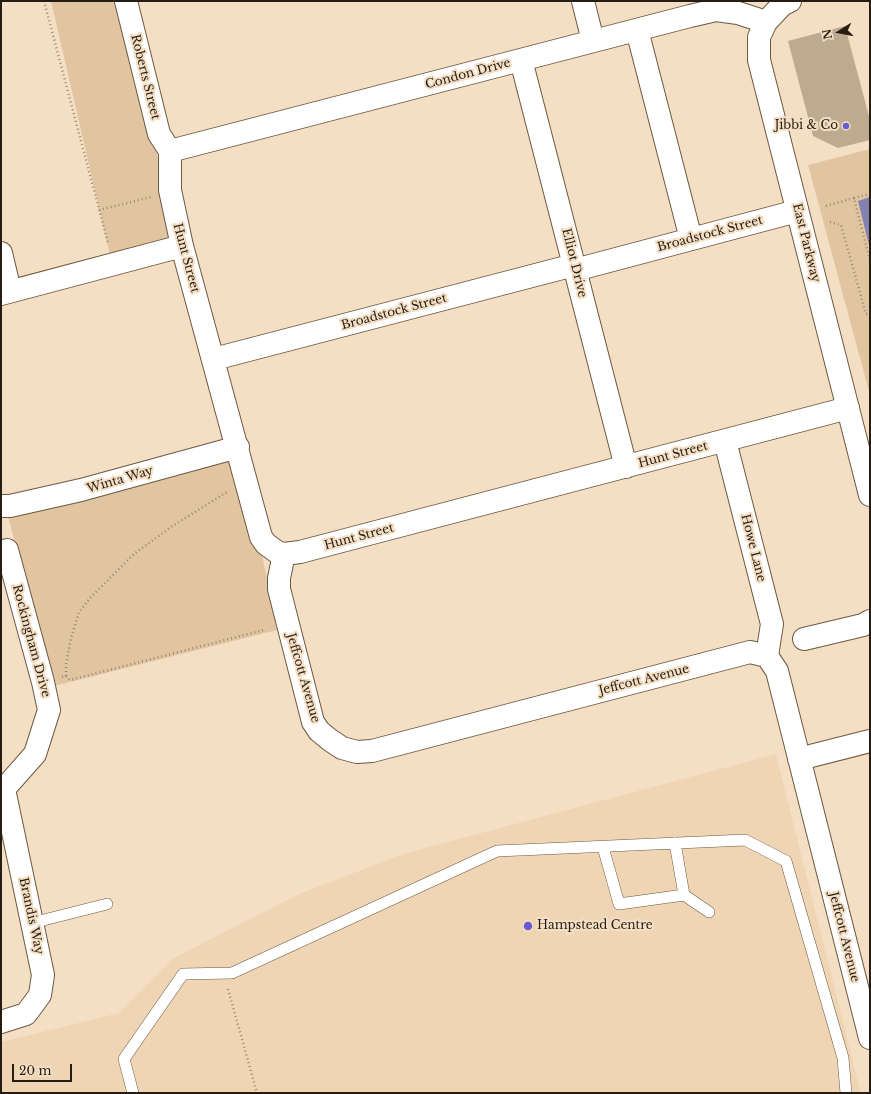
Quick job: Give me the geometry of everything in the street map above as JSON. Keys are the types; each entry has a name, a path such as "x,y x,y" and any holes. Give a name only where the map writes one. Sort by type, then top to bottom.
{"street":[{"name":"Roberts Street","path":"126,1 159,134 170,151"},
{"path":"583,1 593,41"},
{"name":"East Parkway","path":"790,1 782,5 766,22 759,37 760,60 870,495"},
{"name":"Condon Drive","path":"170,151 716,10 738,13 766,22"},
{"path":"637,30 691,239"},
{"name":"Elliot Drive","path":"521,60 626,467"},
{"name":"Hunt Street","path":"170,151 170,190 182,246 238,446 261,536 266,544 277,552 284,554 300,552 848,408"},
{"name":"Broadstock Street","path":"214,359 797,211"},
{"path":"1,253 6,293 182,246"},
{"name":"Howe Lane","path":"725,441 772,624 767,656"},
{"name":"Winta Way","path":"1,506 7,507 81,490 238,446"},
{"name":"Rockingham Drive","path":"2,789 35,754 49,710 45,687 7,550"},
{"name":"Jeffcott Avenue","path":"284,554 279,578 279,589 311,717 319,731 330,740 342,748 357,752 372,751 750,652 767,656 777,671 870,1038"},
{"path":"804,639 863,625 870,621"},
{"path":"800,760 870,741"},
{"name":"Brandis Way","path":"1,1022 26,1014 40,995 43,975 2,789"}],"lane":[{"path":"133,1093 124,1059 184,974 232,973 497,851 745,840 786,861 843,1058 846,1093"},
{"path":"675,844 684,895"},
{"path":"603,847 619,904 684,895 709,912"},
{"path":"32,923 107,904"}],"path":[{"path":"44,1 108,243"},
{"path":"826,206 870,194"},
{"path":"99,210 157,195"},
{"path":"854,198 870,261"},
{"path":"830,222 841,225 866,314 870,313"},
{"path":"66,676 67,657 79,612 91,597 134,554 170,527 229,491 227,485"},
{"path":"66,676 70,680 264,630"},
{"path":"56,678 66,676"},
{"path":"224,973 257,1093"}],"shaded area":[{"path":"51,1 121,1 179,246 112,264"},
{"path":"870,149 870,395 808,165"},
{"path":"241,448 277,630 54,686 7,513"},
{"name":"Hampstead Centre","path":"776,754 861,1093 1,1093 1,1042 119,1013 174,958 299,894 403,854"}],"water":[{"path":"870,197 870,249 858,201"}],"building":[{"path":"845,26 870,120 870,140 838,148 813,136 788,41"}],"place":[{"name":"Jibbi & Co","path":"846,126"},
{"name":"Hampstead Centre","path":"528,926"}]}
